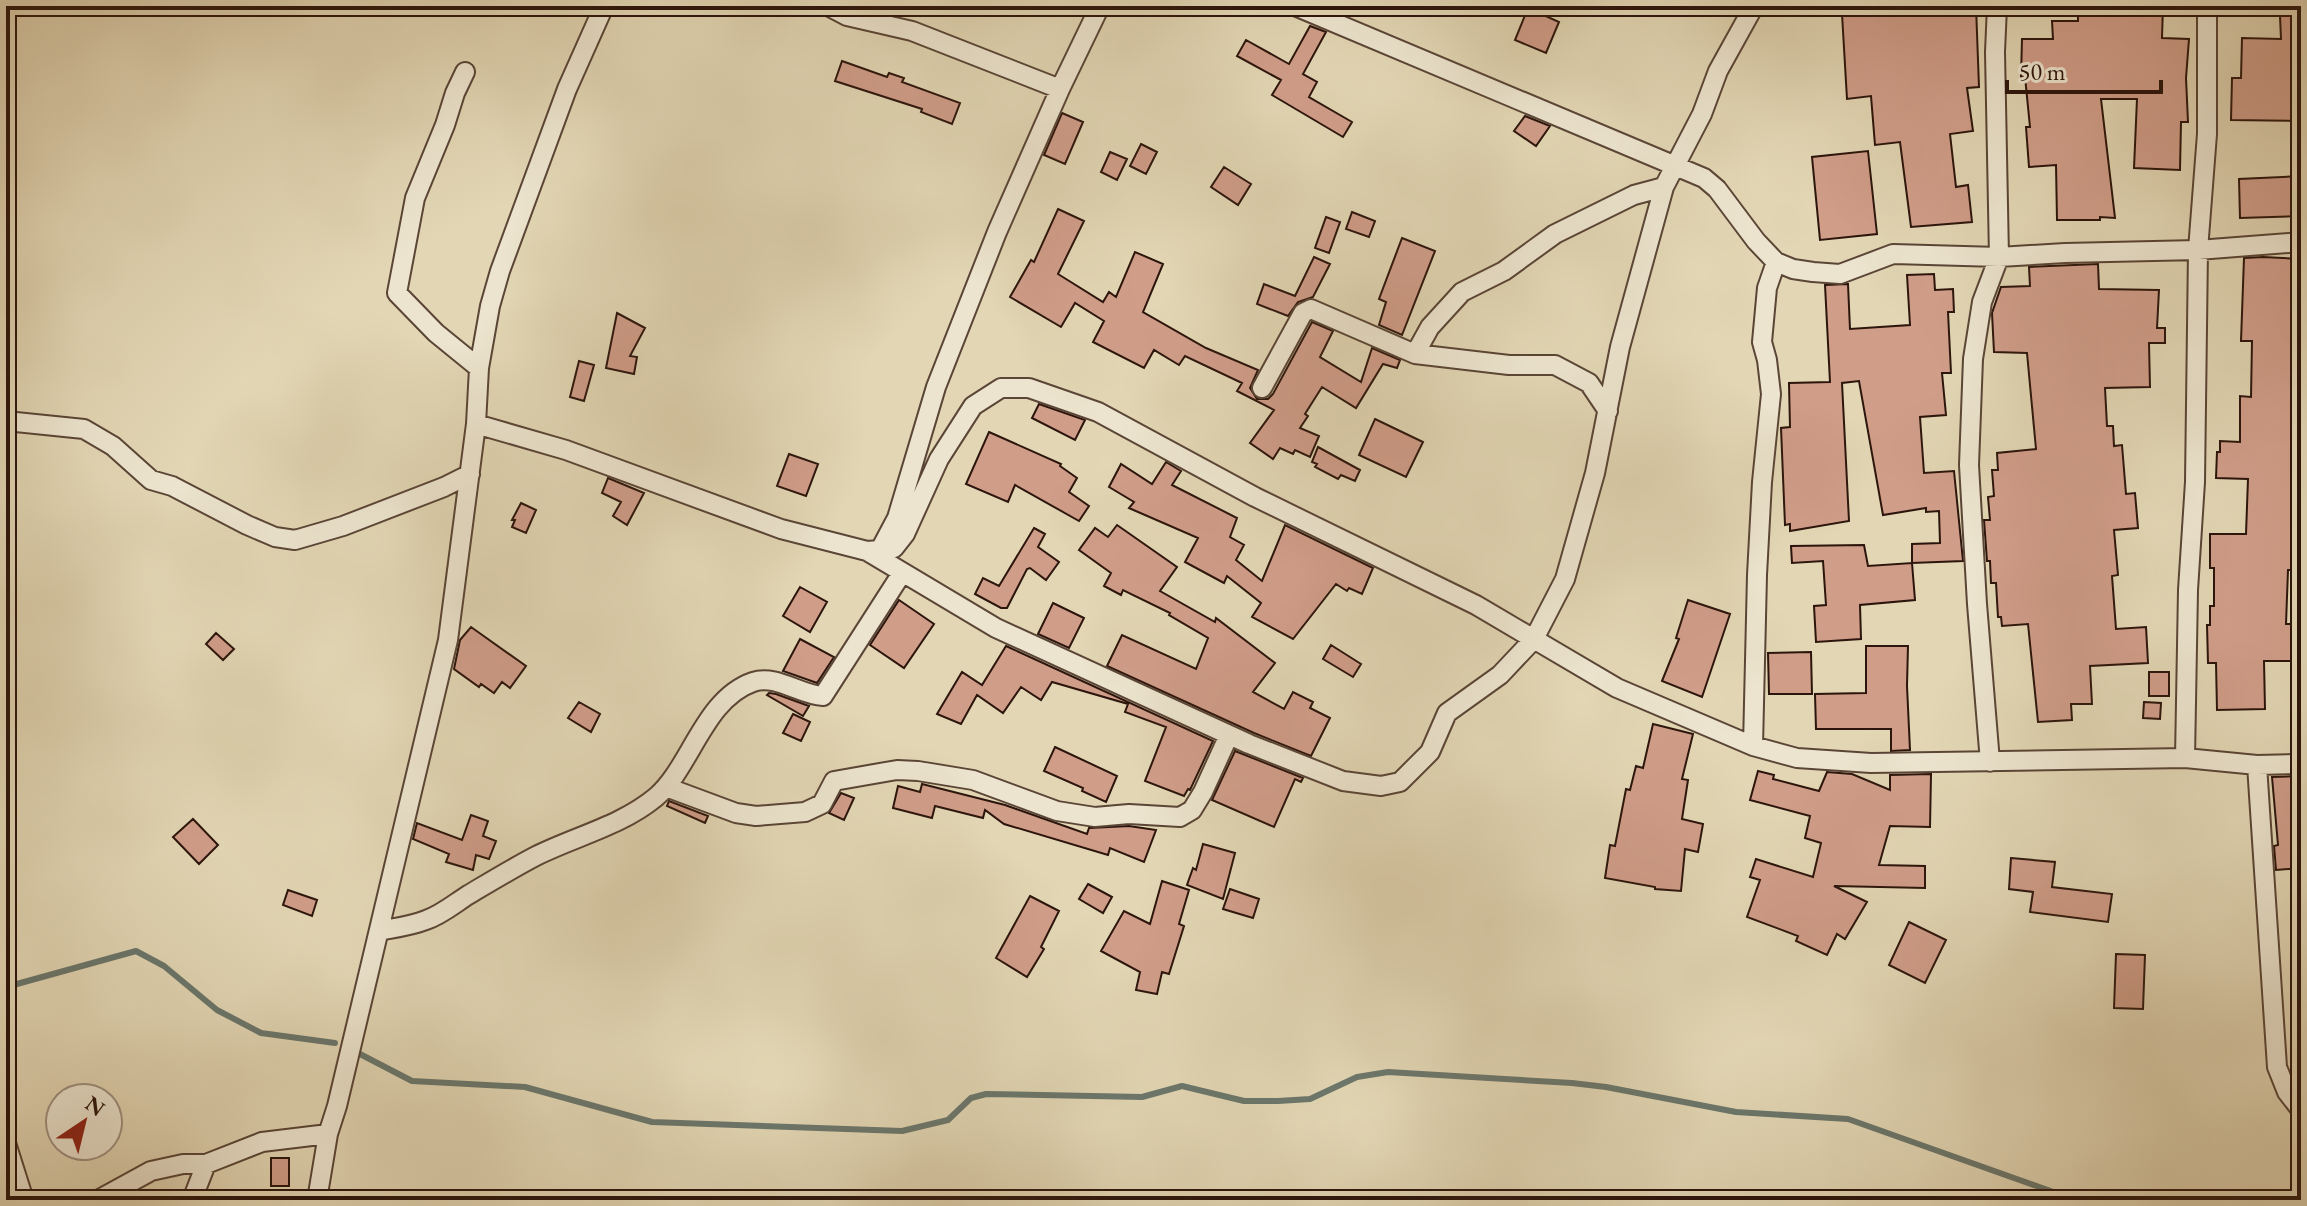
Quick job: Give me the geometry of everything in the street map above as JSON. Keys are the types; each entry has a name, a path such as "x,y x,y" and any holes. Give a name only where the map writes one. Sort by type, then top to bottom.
{"street":[{"path":"317,1200 328,1134 448,640 476,424 479,368 490,306 567,89 604,6"},
{"path":"828,6 847,16 912,31 1060,89"},
{"path":"874,550 897,518 936,387 997,232 1100,6"},
{"path":"1295,6 1704,178 1717,189 1776,262 1793,269 1840,274 1893,254 1999,257 2198,250 2301,242"},
{"path":"874,550 902,573 996,628 1229,735 1343,781 1381,786 1400,782 1430,752 1447,713 1500,675 1534,639 1565,579 1595,473 1620,347 1664,187 1702,114 1718,71 1754,6"},
{"path":"1990,762 1977,604 1970,438 1973,359 1982,302 1999,257 1997,6"},
{"path":"2185,758 2188,590 2195,482 2198,250 2207,134 2207,6"},
{"path":"465,72 415,198 397,293 436,333 479,368"},
{"path":"1415,354 1430,327 1462,292 1504,271 1555,234 1634,195 1664,187"},
{"path":"1753,746 1762,482 1771,394 1762,342 1767,288 1776,262"},
{"path":"1262,388 1303,313 1311,309 1415,354 1509,365 1555,365 1589,383 1608,411"},
{"path":"476,424 566,450 781,529 874,550 894,548 905,534 939,459 973,406 1001,388 1029,388 1098,412 1255,497 1441,587 1617,688 1753,746 1797,758 1823,761 2185,758 2257,765 2301,764"},
{"path":"6,421 84,429 113,446 151,480 172,486 275,537 295,540 343,526 470,474"},
{"path":"379,931 427,920 538,856 591,831 609,826 639,809 666,787 702,727 743,688 754,682 769,681 814,696 823,696 902,573"},
{"path":"666,787 736,813 756,816 805,812 822,804 834,781 897,770 973,780 1057,811 1095,817 1129,814 1180,817 1192,810 1203,792 1229,735"},
{"path":"2257,765 2277,1067 2287,1092 2301,1110"},
{"path":"98,1200 151,1171 183,1164 206,1164 262,1142 328,1134"},
{"path":"6,1143 23,1200 6,1197"},
{"path":"192,1200 206,1164"}],"building":[{"path":"1976,6 1979,87 1967,88 1973,131 1950,134 1956,187 1968,185 1972,222 1911,227 1900,142 1875,145 1871,96 1847,99 1842,14"},
{"path":"2078,6 2163,6 2162,38 2189,39 2186,78 2188,122 2181,122 2180,170 2134,168 2137,99 2101,99 2115,218 2057,220 2056,165 2029,167 2026,127 2030,127 2025,77 2021,77 2022,39 2053,39 2052,21 2078,21"},
{"path":"1528,8 1559,22 1546,53 1515,40"},
{"path":"2280,16 2301,16 2301,121 2231,120 2232,78 2241,78 2242,38 2281,39"},
{"path":"1310,26 1326,32 1303,74 1317,82 1309,97 1352,122 1343,137 1272,95 1281,80 1237,56 1246,40 1289,64"},
{"path":"842,61 887,77 889,73 904,78 902,82 960,103 952,124 921,112 922,109 835,81"},
{"path":"1062,113 1083,122 1065,164 1044,155"},
{"path":"1525,116 1550,126 1536,146 1514,131"},
{"path":"1141,144 1157,152 1146,174 1130,166"},
{"path":"1868,151 1877,234 1820,240 1812,157"},
{"path":"1110,152 1127,159 1117,180 1101,172"},
{"path":"1224,167 1251,184 1238,205 1211,187"},
{"path":"2301,176 2301,216 2240,218 2239,179"},
{"path":"1058,209 1084,221 1058,274 1103,302 1109,292 1116,297 1135,252 1163,264 1143,312 1206,348 1258,370 1250,388 1257,399 1268,399 1273,394 1312,322 1333,331 1320,357 1361,382 1372,348 1400,360 1397,368 1383,364 1356,408 1322,387 1300,428 1319,436 1310,457 1280,448 1273,459 1250,443 1274,410 1237,391 1242,383 1185,356 1179,365 1154,350 1144,368 1093,342 1104,321 1075,303 1061,327 1010,297 1031,260 1034,262"},
{"path":"1352,212 1375,221 1369,237 1346,229"},
{"path":"1326,217 1340,222 1329,253 1315,248"},
{"path":"1402,238 1435,251 1402,335 1379,325 1386,302 1379,299"},
{"path":"1314,257 1330,264 1313,297 1298,302 1288,316 1257,304 1264,284 1295,296"},
{"path":"2244,258 2301,259 2301,570 2288,570 2286,624 2291,624 2291,661 2264,661 2265,709 2217,710 2216,663 2208,663 2207,625 2210,625 2210,606 2214,606 2210,534 2246,534 2248,479 2216,478 2217,452 2220,452 2220,441 2240,442 2240,396 2251,397 2252,341 2241,341"},
{"path":"2098,264 2099,289 2159,290 2157,328 2165,328 2165,343 2149,343 2150,387 2105,388 2107,426 2113,426 2114,446 2122,445 2126,494 2135,493 2138,528 2114,530 2118,575 2112,576 2116,629 2146,627 2148,663 2090,666 2092,704 2071,704 2072,720 2038,722 2028,624 2002,626 2001,617 1998,617 1996,583 1991,583 1990,561 1987,561 1984,520 1990,520 1988,497 1994,496 1992,470 1998,470 1997,453 2036,449 2027,353 1994,352 1992,313 2001,287 2030,286 2029,267"},
{"path":"1934,274 1935,290 1953,289 1954,312 1948,312 1951,373 1942,373 1946,415 1920,417 1924,473 1954,471 1963,561 1912,563 1912,544 1940,543 1939,511 1926,512 1926,508 1883,515 1859,381 1842,383 1849,521 1790,531 1790,524 1785,525 1781,428 1790,427 1789,383 1830,382 1825,285 1848,284 1850,329 1910,325 1907,275"},
{"path":"617,313 645,328 630,356 637,357 634,374 606,368"},
{"path":"579,361 594,365 584,401 570,397"},
{"path":"1039,404 1085,420 1075,440 1032,418"},
{"path":"1375,419 1423,442 1406,477 1359,455"},
{"path":"989,432 1061,464 1077,478 1069,492 1089,506 1079,521 1015,485 1008,502 966,484"},
{"path":"1318,447 1360,470 1355,481 1341,475 1338,479 1315,467 1317,464 1312,462"},
{"path":"789,454 818,464 806,496 777,486"},
{"path":"1166,462 1181,471 1172,485 1237,518 1230,537 1244,545 1236,560 1262,581 1285,525 1373,568 1362,594 1349,588 1347,591 1336,584 1293,639 1252,617 1261,603 1227,576 1224,583 1185,562 1198,538 1129,508 1134,502 1109,487 1121,464 1152,484"},
{"path":"608,478 644,493 627,525 613,516 621,502 602,493"},
{"path":"521,503 536,510 526,533 512,527 515,520 512,520"},
{"path":"1117,525 1177,567 1160,591 1215,622 1216,618 1275,663 1253,692 1284,709 1293,692 1313,702 1310,708 1330,718 1311,756 1107,666 1122,635 1196,669 1208,638 1170,613 1123,590 1121,595 1104,586 1111,573 1079,550 1095,528 1108,537"},
{"path":"1034,528 1045,534 1038,547 1059,562 1046,580 1027,569 1007,608 1001,608 975,594 983,578 999,586"},
{"path":"1864,545 1868,566 1912,563 1915,600 1860,605 1861,639 1816,642 1814,606 1826,605 1823,561 1792,563 1791,546"},
{"path":"800,587 827,602 810,632 783,616"},
{"path":"899,600 934,624 904,668 870,645"},
{"path":"1688,600 1730,614 1702,697 1662,681 1679,639 1676,638"},
{"path":"1053,603 1084,618 1069,648 1038,634"},
{"path":"471,627 526,666 510,688 502,682 494,693 481,684 479,687 454,669 460,640"},
{"path":"216,633 234,649 223,660 206,644"},
{"path":"800,639 834,657 817,683 783,671"},
{"path":"1331,645 1361,664 1353,677 1323,659"},
{"path":"1006,646 1213,741 1190,790 1184,796 1145,781 1166,727 1125,712 1128,704 1052,682 1041,700 1021,687 1003,713 977,695 961,724 937,714 962,672 982,685"},
{"path":"1866,646 1908,646 1910,750 1891,751 1891,729 1816,729 1815,694 1866,693"},
{"path":"1811,652 1812,694 1769,694 1768,653"},
{"path":"2149,672 2169,672 2169,696 2149,696"},
{"path":"769,693 809,706 803,716 767,695"},
{"path":"579,702 600,714 591,732 568,718"},
{"path":"2144,702 2161,703 2160,719 2143,718"},
{"path":"793,714 810,722 801,741 783,733"},
{"path":"1653,724 1693,734 1682,779 1688,780 1682,819 1703,824 1698,852 1685,849 1681,891 1655,889 1605,878 1610,845 1615,846 1626,789 1630,790 1636,766 1643,768"},
{"path":"1055,747 1117,776 1106,802 1044,771"},
{"path":"1235,751 1303,778 1301,782 1295,779 1274,827 1212,800"},
{"path":"1758,771 1774,775 1773,779 1819,791 1827,772 1852,774 1890,790 1890,775 1931,774 1930,827 1890,826 1879,865 1925,866 1925,888 1834,886 1867,902 1845,939 1837,934 1827,955 1796,941 1798,936 1747,917 1760,880 1750,877 1756,859 1813,877 1821,843 1805,838 1810,816 1750,800"},
{"path":"2300,776 2301,830 2297,830 2301,868 2276,870 2274,846 2278,845 2272,777"},
{"path":"922,784 1005,805 1087,834 1089,828 1129,826 1156,830 1144,862 1110,848 1108,855 1004,824 985,810 983,818 935,806 932,818 893,808 898,786 920,792"},
{"path":"841,793 854,798 844,820 829,813"},
{"path":"669,801 708,816 705,823 667,806"},
{"path":"471,815 488,821 483,836 496,841 489,859 476,855 473,870 446,862 449,854 413,839 417,823 462,840"},
{"path":"193,819 218,845 199,864 173,837"},
{"path":"1203,844 1235,853 1223,899 1187,885 1193,868 1196,870"},
{"path":"2011,858 2055,862 2052,887 2112,894 2108,922 2030,912 2033,892 2009,889"},
{"path":"1162,881 1189,890 1179,924 1184,926 1169,974 1162,972 1157,994 1136,990 1140,972 1101,951 1124,911 1150,924"},
{"path":"1088,884 1112,897 1103,913 1079,899"},
{"path":"1230,889 1259,899 1253,918 1223,909"},
{"path":"288,890 317,900 312,916 283,905"},
{"path":"1030,896 1059,911 1041,947 1044,949 1027,977 996,958"},
{"path":"1909,922 1946,940 1925,983 1889,965"},
{"path":"2116,954 2145,955 2143,1009 2114,1008"},
{"path":"271,1158 289,1158 289,1186 271,1186"}],"waterway":[{"path":"6,987 136,951 164,966 217,1010 261,1033 335,1043"},
{"path":"358,1053 412,1081 525,1087 652,1122 902,1131 948,1120 971,1098 986,1094 1142,1097 1182,1086 1244,1101 1278,1101 1310,1099 1357,1077 1388,1072 1572,1083 1736,1112 1848,1119 2076,1200 2289,1196"}]}
